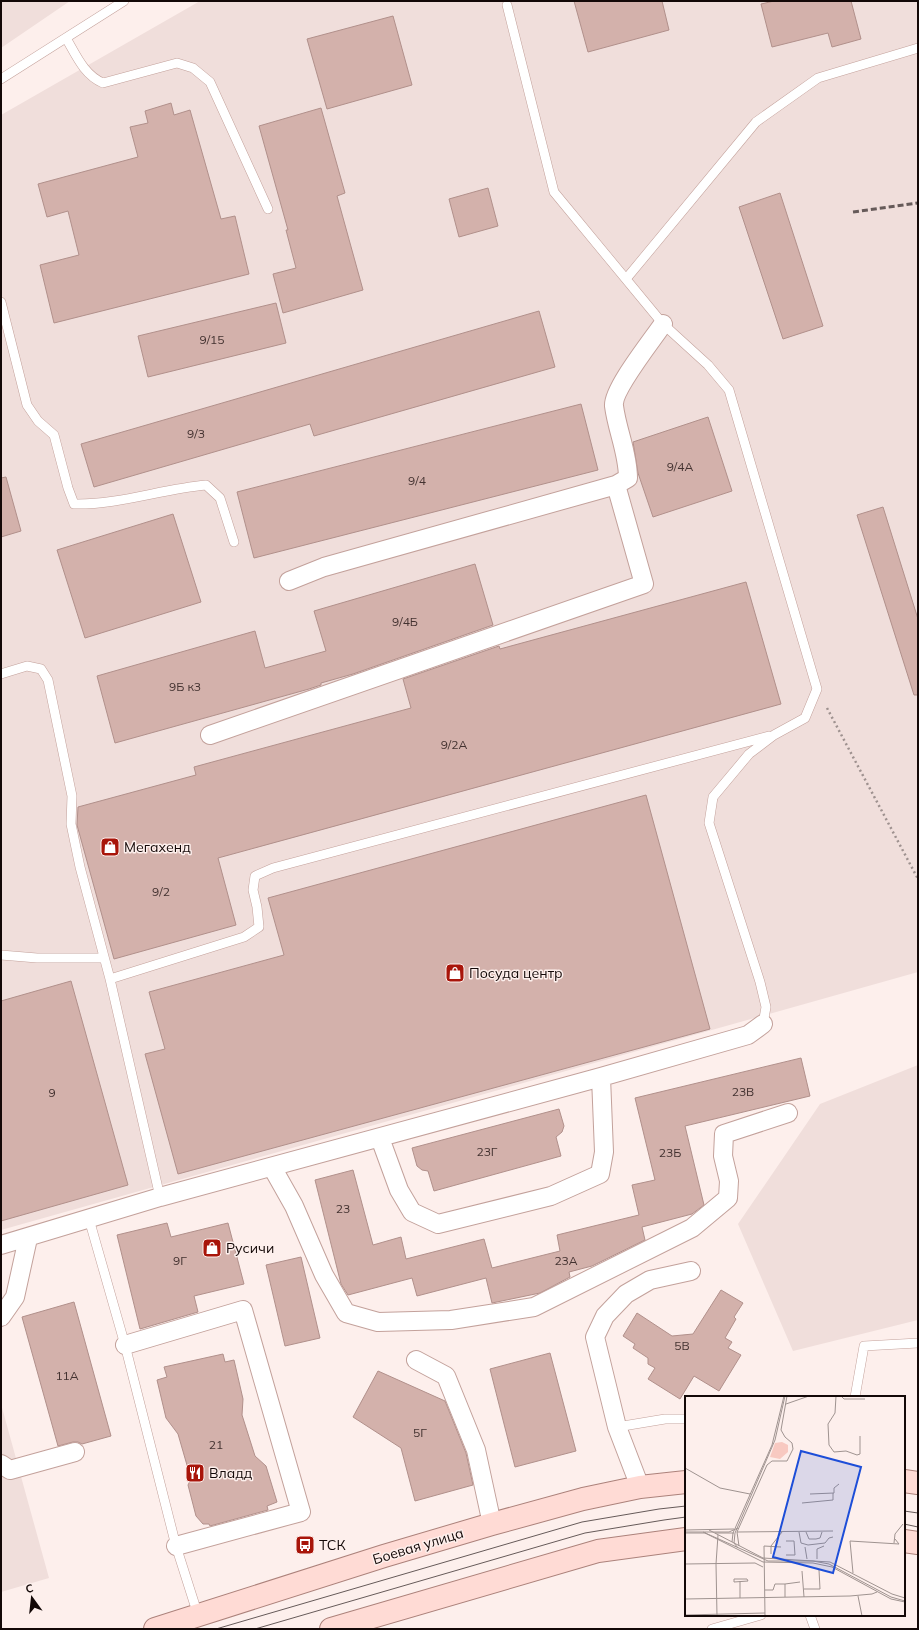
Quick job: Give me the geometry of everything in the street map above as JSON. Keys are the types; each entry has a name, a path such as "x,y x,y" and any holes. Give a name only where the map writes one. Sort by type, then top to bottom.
{"main road":[{"path":"905,1481 918,1483"},
{"name":"Боевая улица","path":"155,1629 384,1556 492,1524 583,1499 640,1487 685,1482"},
{"path":"331,1629 598,1551 685,1539"},
{"path":"905,1541 918,1543"}],"street":[{"path":"290,581 324,568 616,486 628,478 628,464 614,404 620,386 663,324"},
{"path":"210,735 644,584 616,486"},
{"path":"1,1245 160,1197 380,1138 748,1035 763,1024"},
{"path":"380,1138 399,1190 412,1212 438,1224 551,1196 600,1174 604,1152 601,1077"},
{"path":"272,1167 294,1206 324,1275 346,1312 378,1322 451,1320 534,1307 692,1228 728,1198 729,1181 723,1156 724,1134 788,1113"},
{"path":"1,1316 15,1297 28,1238"},
{"path":"640,1487 617,1427 595,1337 605,1316 626,1294 650,1280 691,1271"},
{"path":"125,1345 243,1310 300,1512 176,1546"},
{"path":"416,1360 446,1376 476,1450 492,1524"},
{"path":"1,1464 10,1470 76,1452"}],"lane":[{"path":"1,79 124,1"},
{"path":"507,5 554,192 663,324 708,365 729,390 817,689 805,718 774,735 749,754 713,797 709,824 760,982 766,1007 763,1024"},
{"path":"66,38 84,68 93,79 103,83 177,64 193,68 210,82 268,209"},
{"path":"626,279 756,122 818,78 918,48"},
{"path":"1,302 27,405 38,421 54,435 68,488 74,504 92,505 188,486 206,485 220,498 234,542"},
{"path":"1,674 27,666 41,670 48,680 72,796 72,824 77,853 110,979 160,1197"},
{"path":"110,979 244,937 259,927 257,907 253,890 255,876 273,868 774,735"},
{"path":"1,955 37,958 104,958"},
{"path":"89,1219 125,1345 176,1546 198,1616"},
{"path":"855,1396 864,1346 918,1343"},
{"path":"617,1427 665,1419 685,1419"},
{"path":"712,1629 758,1616"},
{"path":"810,1616 815,1629"}],"path":[{"path":"817,689 918,879"}],"shaded area":[{"path":"1,1 70,1 1,48"},
{"path":"200,1 918,1 918,972 1,1230 1,115"},
{"path":"918,1065 918,1320 793,1351 738,1224 820,1104"},
{"path":"1,1404 49,1578 1,1592"}],"building":[{"path":"574,1 662,1 669,30 588,52"},
{"path":"774,1 851,1 861,39 832,47 828,33 772,47 761,4"},
{"path":"393,16 412,85 327,109 307,39"},
{"path":"171,103 174,115 190,110 221,219 235,216 249,274 54,323 40,265 79,255 68,211 47,217 38,184 138,157 130,127 148,123 145,111"},
{"path":"321,108 345,193 337,196 363,290 283,313 273,274 296,268 286,230 288,230 259,126"},
{"path":"488,188 498,226 459,237 449,199"},
{"path":"780,193 823,326 783,339 739,207"},
{"path":"276,303 286,343 148,377 138,336"},
{"path":"539,311 555,367 314,436 310,424 94,487 81,444"},
{"path":"581,404 598,470 254,558 237,492"},
{"path":"708,417 732,491 653,517 638,473 633,442"},
{"path":"6,477 21,531 1,537 1,478"},
{"path":"883,507 918,619 918,695 914,695 857,515"},
{"path":"173,514 201,602 85,638 57,550"},
{"path":"475,564 493,625 353,674 321,683 321,685 309,689 115,743 97,676 255,631 265,668 326,651 314,611"},
{"path":"746,582 781,704 218,858 236,925 114,959 77,825 78,807 196,775 194,767 411,708 403,679 499,646 500,649"},
{"name":"Посуда центр","path":"646,795 710,1029 178,1174 145,1054 165,1049 149,992 284,955 268,898"},
{"path":"71,981 128,1185 1,1221 1,1001"},
{"path":"801,1058 810,1096 685,1126 704,1205 692,1214 642,1227 645,1240 592,1266 569,1272 570,1277 540,1293 492,1303 486,1278 417,1296 412,1278 348,1295 341,1284 315,1180 353,1170 373,1245 401,1237 406,1259 484,1239 492,1268 560,1251 557,1235 639,1215 632,1185 655,1180 635,1098"},
{"path":"559,1109 564,1126 562,1132 556,1137 561,1156 434,1191 428,1171 422,1170 417,1166 412,1148"},
{"path":"167,1223 171,1237 228,1223 244,1284 194,1296 198,1312 140,1329 117,1235"},
{"path":"301,1257 320,1338 285,1346 266,1265"},
{"path":"721,1290 743,1303 734,1317 736,1319 725,1338 732,1342 728,1348 741,1355 719,1391 694,1376 680,1399 648,1379 655,1368 648,1364 648,1358 633,1348 635,1344 623,1336 637,1313 672,1336 693,1334"},
{"path":"74,1302 111,1436 82,1444 73,1442 58,1446 22,1317"},
{"path":"550,1353 576,1451 515,1467 490,1369"},
{"path":"223,1354 225,1362 234,1360 243,1399 242,1415 255,1456 266,1466 277,1502 267,1506 268,1510 210,1526 209,1524 203,1524 196,1516 188,1485 191,1479 178,1434 166,1418 157,1380 167,1377 164,1367"},
{"path":"378,1371 445,1401 466,1453 473,1485 415,1501 401,1448 353,1417"}],"tram line":[{"path":"216,1629 582,1522 685,1506"},
{"path":"905,1511 918,1513"},
{"path":"255,1629 585,1533 685,1517"},
{"path":"905,1524 918,1527"}],"railway":[{"path":"853,212 918,203"}],"place":[{"name":"Мегахенд","path":"110,847"},
{"name":"Посуда центр","path":"455,973"},
{"name":"Русичи","path":"212,1248"},
{"name":"Владд","path":"195,1473"},
{"name":"ТСК","path":"305,1545"}]}
